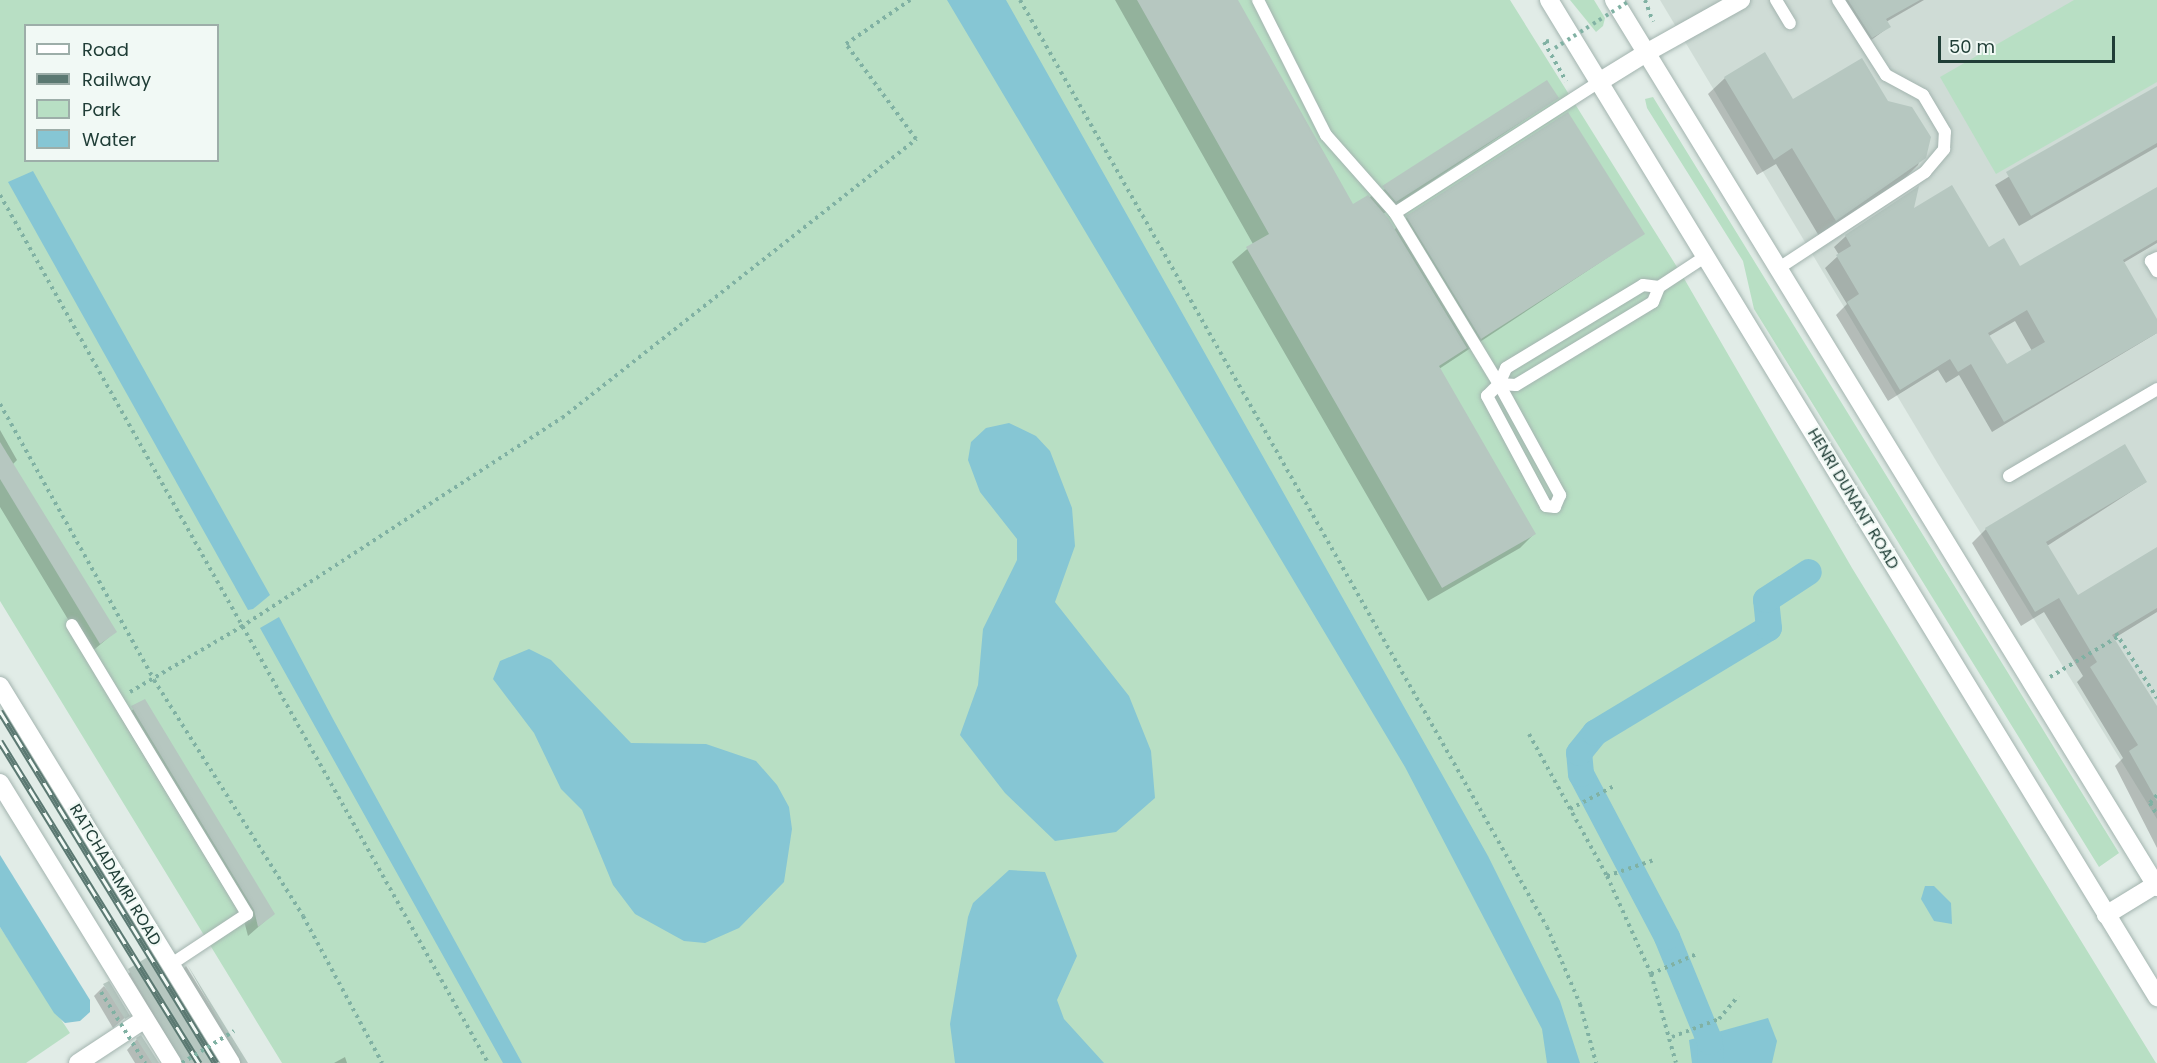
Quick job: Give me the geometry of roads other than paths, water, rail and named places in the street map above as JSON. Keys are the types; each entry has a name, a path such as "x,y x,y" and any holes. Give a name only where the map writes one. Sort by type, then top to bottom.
{"main road":[{"name":"HENRI DUNANT ROAD","path":"1549,0 2157,997"},
{"path":"1614,0 2037,686 2156,886 2106,915"},
{"path":"1599,82 1741,0"},
{"name":"RATCHADAMRI ROAD","path":"0,686 231,1063"},
{"path":"0,783 172,1063"},
{"path":"78,1063 145,1019"}],"lane":[{"path":"1258,0 1326,135 1395,213 1499,384 1560,495 1555,507 1546,506 1487,396 1499,384 1506,368 1643,285 1659,286 1706,256"},
{"path":"1776,0 1790,23"},
{"path":"1779,268 1925,172 1944,149 1944,132 1923,94 1886,75 1838,0"},
{"path":"1395,213 1599,82"},
{"path":"2157,258 2151,261 2157,271"},
{"path":"1499,384 1516,385 1653,302 1659,286"},
{"path":"2009,476 2157,389"},
{"path":"72,625 247,914 170,965"}],"water":[{"path":"947,0 1006,0 1488,856 1560,1001 1580,1063 1547,1063 1542,1029 1405,767"},
{"path":"33,171 270,595 253,609 248,610 8,182"},
{"path":"1009,423 1036,436 1050,451 1072,508 1075,546 1055,602 1129,696 1151,751 1155,798 1116,832 1055,841 1005,793 960,735 978,685 983,629 1017,560 1017,539 980,492 968,460 971,442 986,428"},
{"path":"279,617 522,1063 503,1063 260,628"},
{"path":"529,649 551,660 631,743 706,744 756,761 777,785 789,807 792,829 784,882 739,928 705,943 684,941 635,914 613,885 582,810 561,789 534,733 493,679 500,661"},
{"path":"0,855 90,1000 90,1012 80,1021 65,1023 54,1013 0,927"},
{"path":"1009,870 1045,872 1077,956 1057,1000 1064,1019 1104,1063 955,1063 950,1024 968,917 973,903"},
{"path":"1925,886 1934,886 1951,903 1952,924 1934,921 1921,899"},
{"path":"1768,1018 1777,1041 1772,1063 1692,1063 1689,1040"}],"waterway":[{"path":"1711,1063 1710,1042 1667,937 1581,774 1579,753 1595,733 1769,628 1766,600 1809,572"}],"railway":[{"path":"0,711 216,1063"},
{"path":"0,741 199,1063"}]}
